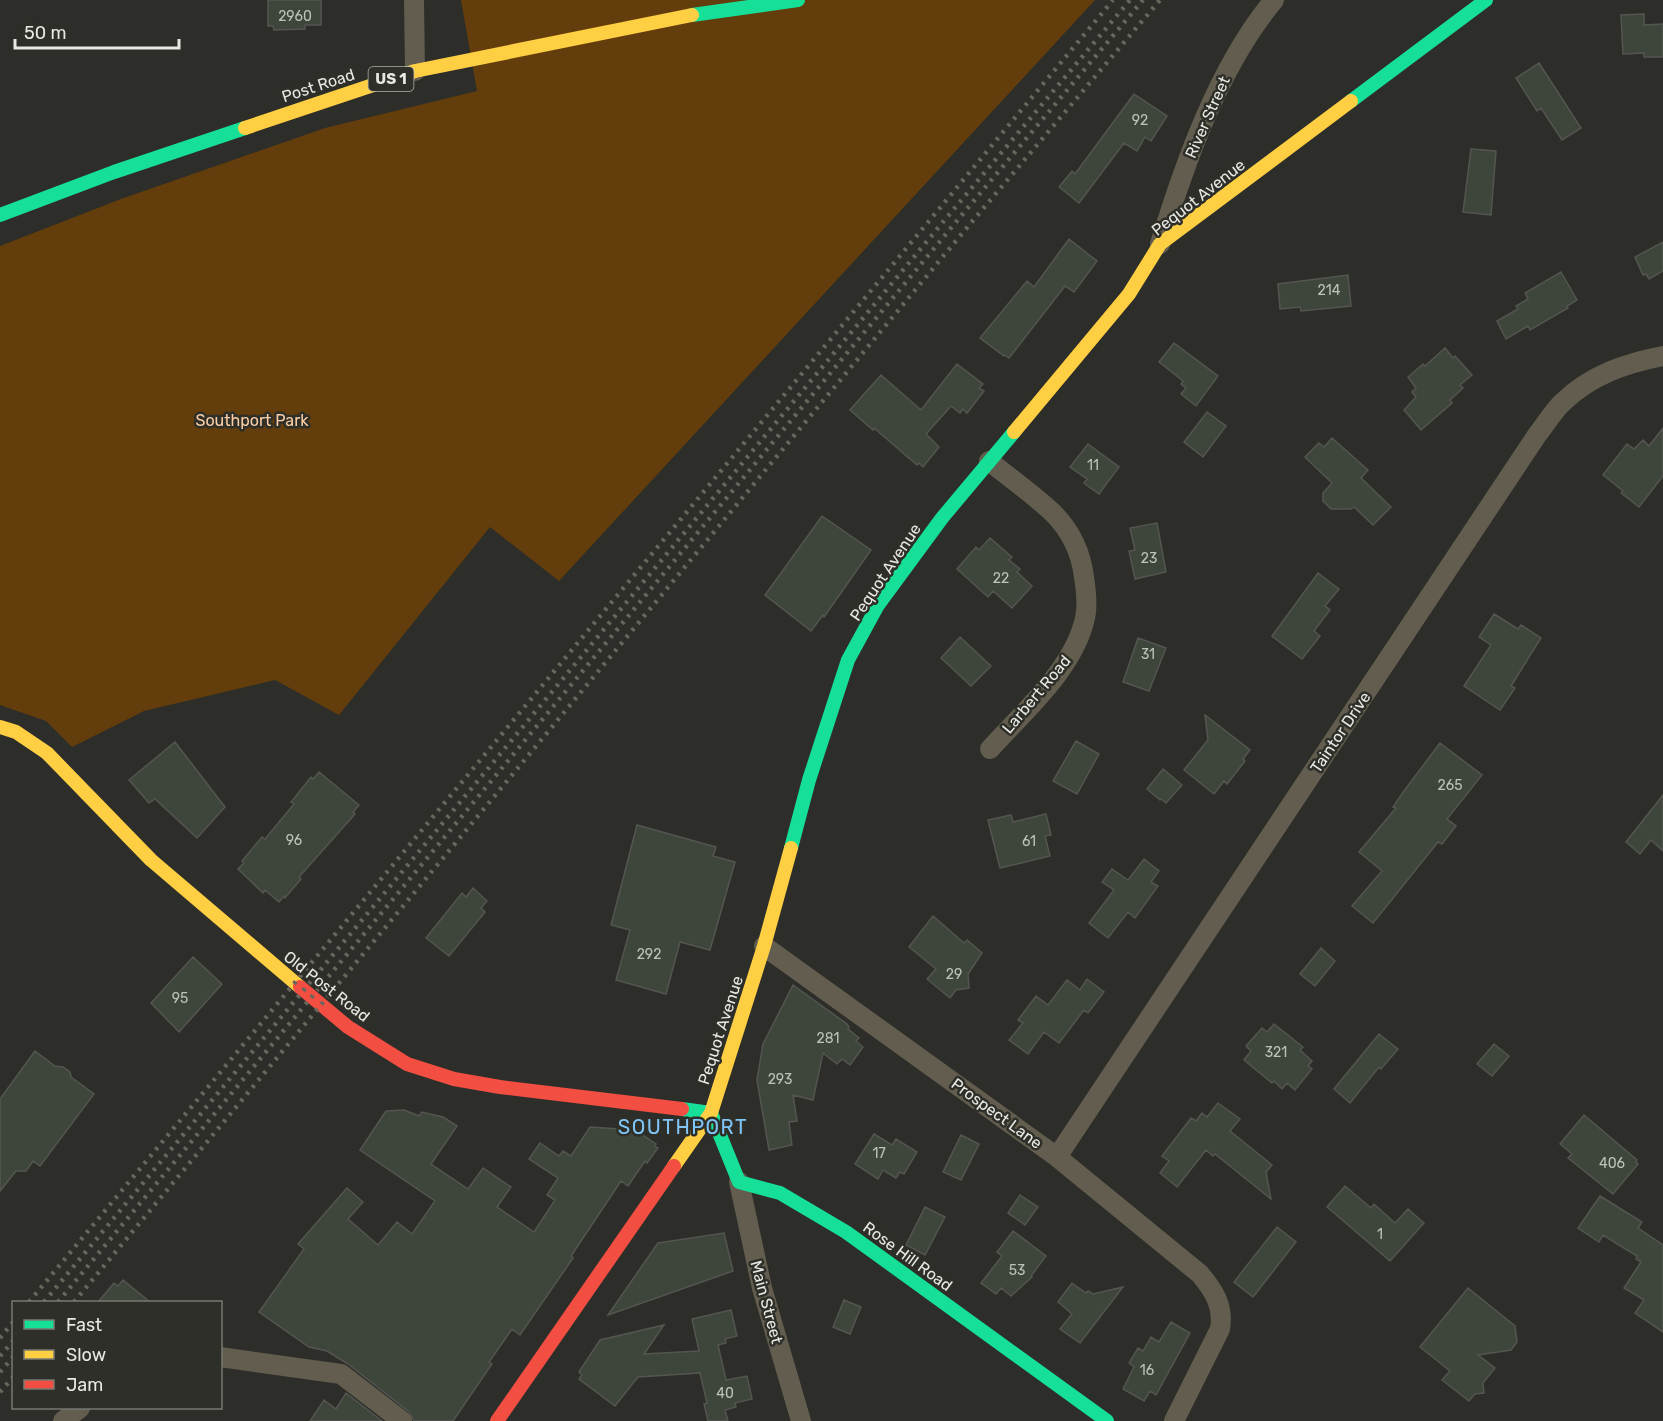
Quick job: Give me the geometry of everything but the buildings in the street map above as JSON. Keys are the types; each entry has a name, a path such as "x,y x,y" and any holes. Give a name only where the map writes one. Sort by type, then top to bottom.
{"street":[{"path":"414,0 416,71"},
{"name":"Post Road","path":"0,215 114,172 416,71 688,16 798,0"},
{"name":"River Street","path":"1160,244 1195,142 1231,63 1274,0"},
{"name":"Pequot Avenue","path":"497,1421 711,1113 764,946 809,780 848,660 878,605 942,518 1129,294 1160,244 1486,0"},
{"name":"Taintor Drive","path":"1057,1157 1537,435 1562,403 1590,380 1637,360 1663,356"},
{"name":"Larbert Road","path":"989,461 1054,514 1068,533 1081,556 1086,615 1079,641 1066,662 990,749"},
{"name":"Old Post Road","path":"0,727 15,732 47,753 151,860 249,945 348,1027 407,1064 454,1079 488,1085 711,1113"},
{"name":"Prospect Lane","path":"764,946 1057,1157 1200,1274 1216,1296 1222,1318 1220,1329 1174,1421"},
{"path":"711,1113 739,1182"},
{"name":"Main Street","path":"739,1182 762,1288 801,1421"},
{"name":"Rose Hill Road","path":"739,1182 780,1193 846,1232 1107,1421"},
{"path":"222,1357 341,1374 402,1421"},
{"path":"63,1421 78,1409"}],"green space":[{"name":"Southport Park","path":"461,0 1095,0 559,581 490,527 339,715 275,680 144,711 72,747 46,721 0,705 0,246 121,199 325,128 477,91"}],"railway":[{"path":"30,1301 1113,0"},
{"path":"45,1301 1130,0"},
{"path":"59,1301 1143,0"},
{"path":"75,1301 965,230 1160,0"},
{"path":"0,1338 12,1323"},
{"path":"0,1356 12,1342"},
{"path":"0,1372 12,1358"},
{"path":"0,1392 12,1378"}],"traffic: fast":[{"path":"692,15 798,0"},
{"path":"1351,101 1486,0"},
{"path":"0,215 114,172 245,128"},
{"path":"791,848 809,780 848,660 878,605 942,518 1014,432"},
{"path":"682,1109 711,1113 739,1182 780,1193 846,1232 1107,1421"}],"traffic: slow":[{"path":"245,128 415,71 692,15"},
{"path":"1014,432 1129,294 1160,244 1351,101"},
{"path":"0,727 16,732 47,753 151,860 300,987"},
{"path":"674,1166 711,1113 764,946 791,848"}],"traffic: jam":[{"path":"300,987 348,1027 407,1064 454,1079 500,1087 682,1109"},
{"path":"497,1421 674,1166"}],"district":[{"name":"SOUTHPORT","path":"683,1127"}]}
